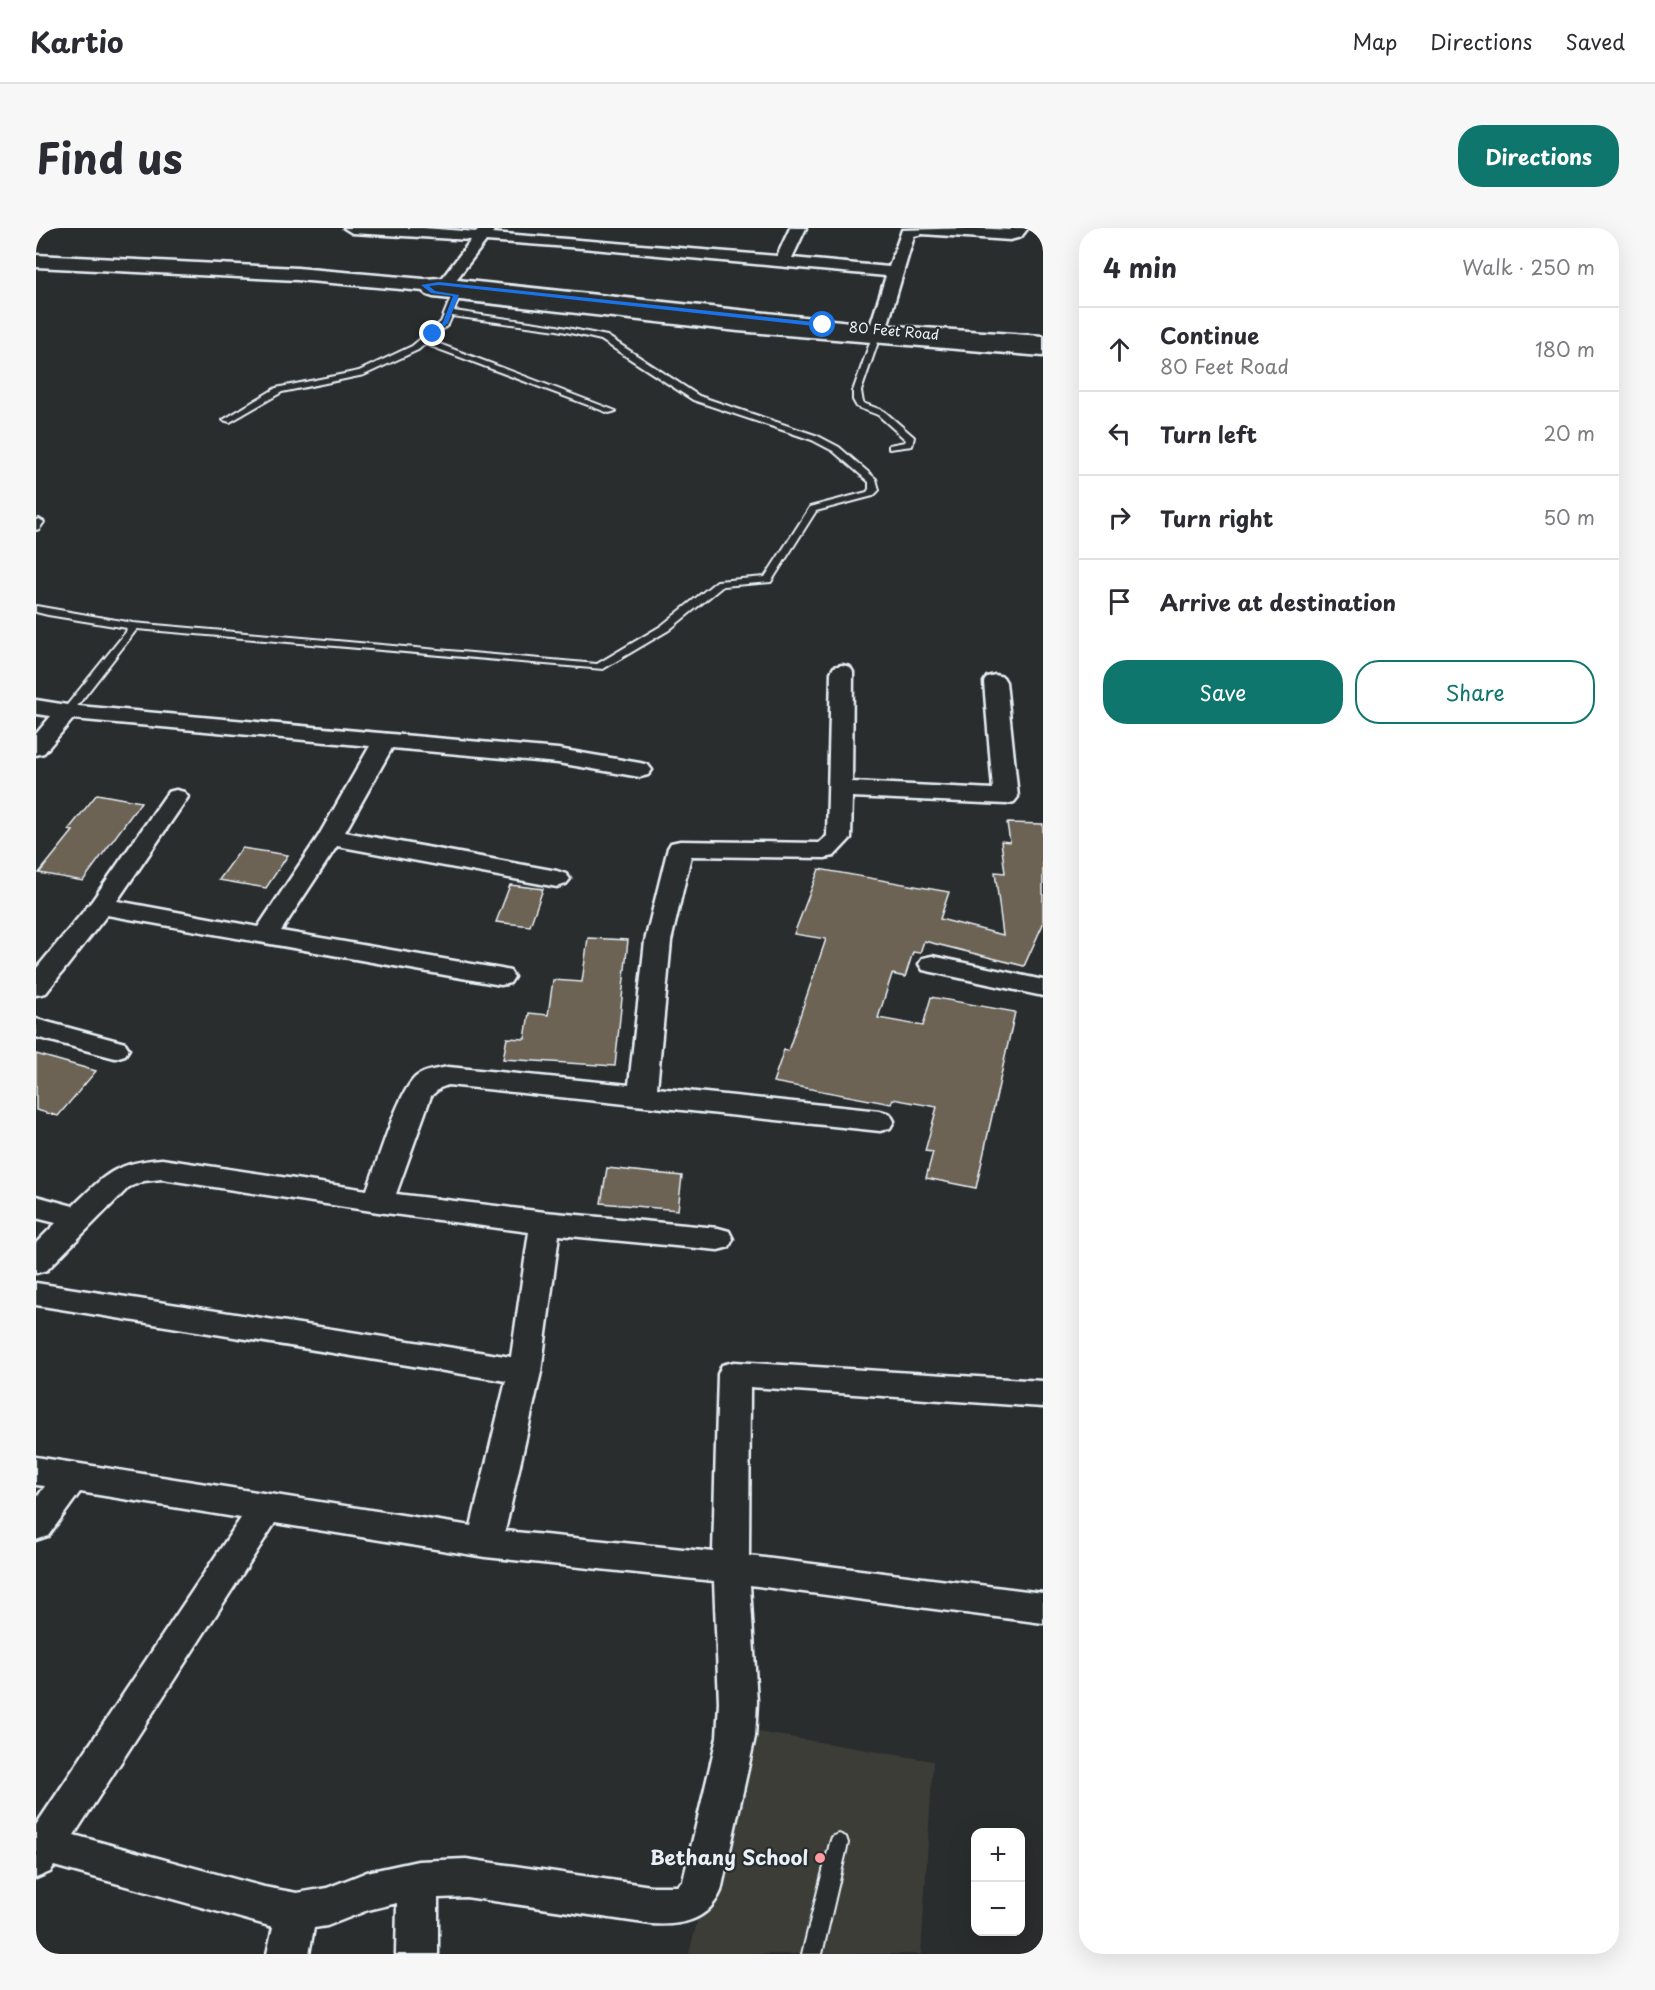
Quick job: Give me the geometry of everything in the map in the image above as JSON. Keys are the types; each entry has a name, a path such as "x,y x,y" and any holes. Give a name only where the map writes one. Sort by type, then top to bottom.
{"street":[{"path":"352,228 485,232 895,272"},
{"path":"582,243 591,228"},
{"path":"783,261 798,228"},
{"path":"1020,228 1016,234 1010,235 923,229 907,233 876,335 1043,351"},
{"path":"451,290 485,232"},
{"path":"676,251 684,236"},
{"name":"80 Feet Road","path":"36,261 297,274 424,285 451,290 876,335 1043,342"},
{"path":"642,1096 658,941 680,848 825,851 839,838 842,672"},
{"path":"839,789 1006,797 995,682"},
{"path":"36,707 67,712 558,756 640,770"},
{"path":"37,747 67,712"},
{"path":"265,936 330,837 385,740"},
{"path":"36,987 100,906 176,797"},
{"path":"330,837 557,879"},
{"path":"100,906 501,976"},
{"path":"932,964 1043,988"},
{"path":"36,1028 115,1049"},
{"path":"378,1202 423,1084 448,1076 880,1121"},
{"path":"36,1262 77,1218 118,1180 140,1171 162,1169 378,1202 545,1223 718,1239"},
{"path":"36,1206 77,1218"},
{"path":"485,1543 525,1372 545,1223"},
{"path":"36,1294 525,1372"},
{"path":"266,1508 41,1852 297,1912 327,1907 367,1891 418,1880 466,1878 651,1905 674,1906 689,1903 701,1891 736,1737 738,1702 731,1568 734,1374 1043,1394"},
{"path":"36,1471 485,1543 731,1568 1043,1608"},
{"path":"36,1526 71,1477"},
{"path":"417,1954 418,1880"},
{"path":"288,1954 297,1912"}],"lane":[{"path":"227,420 279,390 361,373 415,348 445,323 450,313 451,290"},
{"path":"36,609 61,617 121,622 132,626 599,667 665,628 720,583 768,580 813,510 870,494 874,490 873,481 836,449 793,430 696,398 604,338 557,328 450,313"},
{"path":"876,335 857,391 857,400 861,405 881,413 911,439 909,444 892,447"},
{"path":"424,341 612,411"},
{"path":"67,712 131,632 132,626"},
{"path":"812,1954 839,1843"}],"shaded area":[{"name":"Bethany School","path":"746,1730 933,1761 921,1954 689,1954"}],"building":[{"path":"97,794 141,802 83,881 39,873 73,831 68,830"},
{"path":"1007,823 1043,824 1043,924 1024,966 924,941 920,953 913,952 905,977 892,974 878,1018 923,1026 931,997 1015,1012 976,1188 926,1178 933,1152 925,1151 937,1107 893,1099 891,1104 773,1082 784,1050 788,1051 826,939 794,934 819,869 949,892 940,919 1003,935 995,872 1005,873 1001,841 1010,842"},
{"path":"242,848 288,855 266,888 219,880"},
{"path":"510,885 543,889 530,926 496,922"},
{"path":"588,938 628,940 615,1066 503,1059 507,1038 525,1039 529,1013 548,1015 553,980 582,982"},
{"path":"36,1054 96,1071 58,1116 36,1110"},
{"path":"607,1168 682,1176 678,1210 601,1203"}],"place":[{"name":"Bethany School","path":"820,1858"}],"route":[{"path":"433,334 445,323 456,295 433,292 424,285 439,284 823,325"}]}
